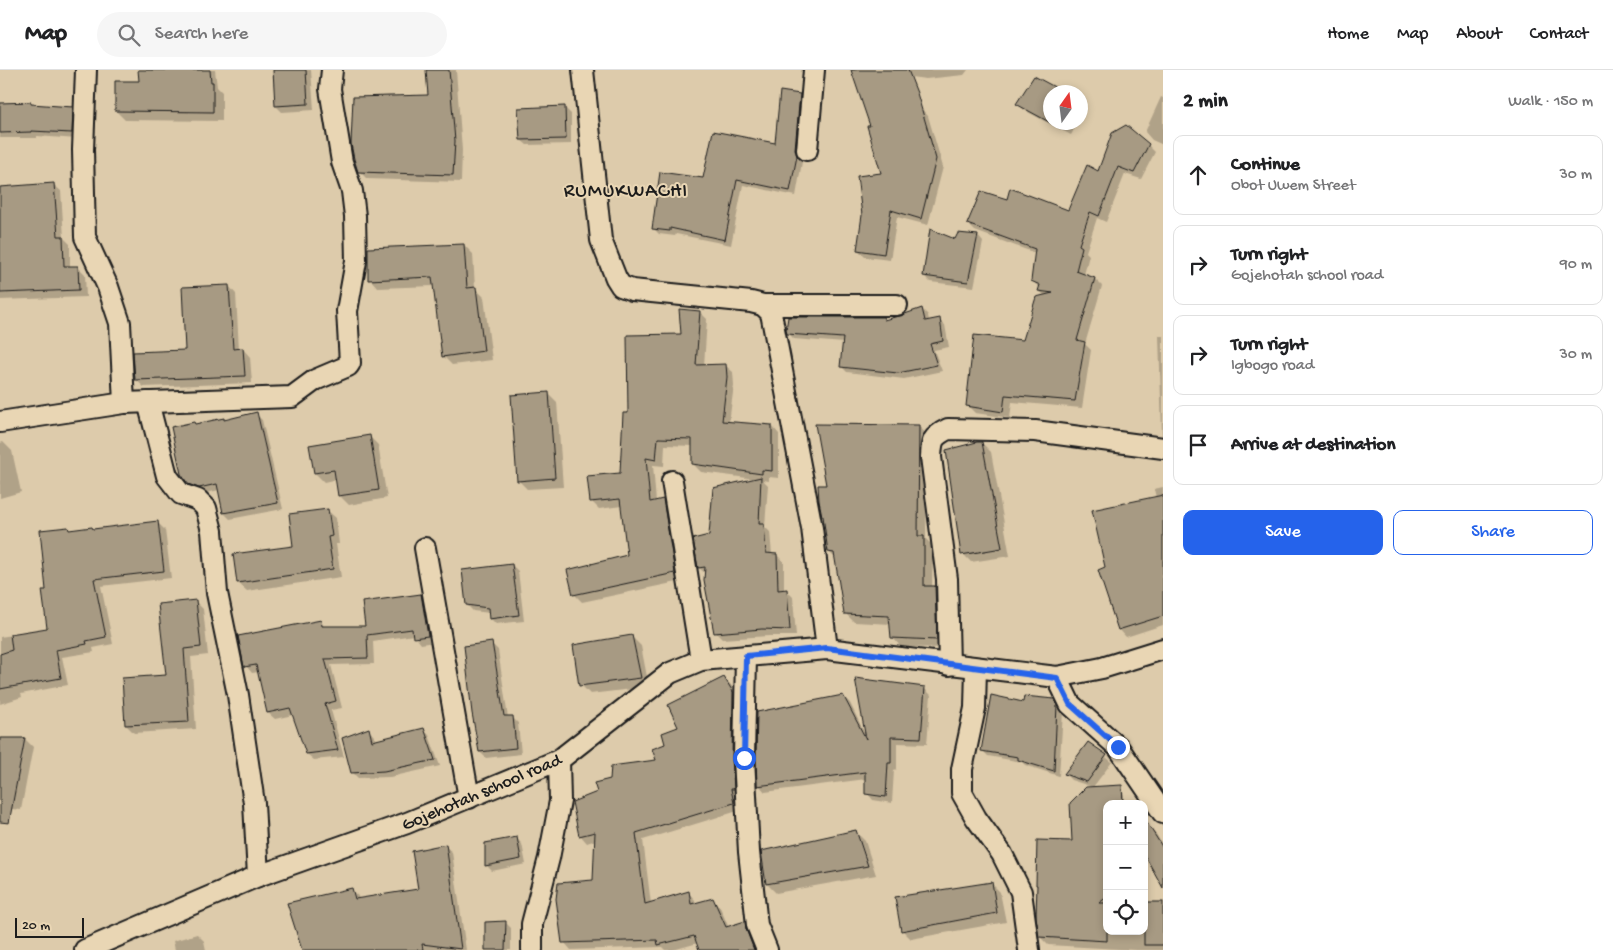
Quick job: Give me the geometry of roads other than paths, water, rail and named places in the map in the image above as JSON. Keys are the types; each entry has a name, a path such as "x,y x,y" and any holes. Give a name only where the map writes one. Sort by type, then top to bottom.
{"street":[{"path":"86,70 83,150 85,237 108,286 120,323 124,403"},
{"path":"0,422 124,403 292,397 315,380 343,369 350,363 348,311 356,262 355,216 352,191 340,152 330,89 332,70"},
{"path":"583,70 601,240 621,286 632,290 751,302 763,306 897,305"},
{"path":"807,150 814,70"},
{"path":"763,306 771,313 812,528 827,648"},
{"path":"148,402 166,476 181,494 198,500 206,508 212,531 217,593 238,695 254,803 258,876"},
{"path":"949,665 947,579 931,457 932,443 936,435 948,429 1034,431 1163,448"},
{"path":"672,481 701,660"},
{"path":"425,548 469,798"},
{"name":"Gojehotah school road","path":"85,950 258,876 407,823 559,760 670,673 701,660 827,648 1057,678 1102,668 1163,648"},
{"path":"746,656 744,758 749,852 757,925 767,950"},
{"path":"976,668 975,708 962,769 962,793 976,818 1002,854 1021,892 1029,950"},
{"path":"1057,678 1070,704 1118,747 1163,813"},
{"path":"532,950 532,924 549,858 560,801 559,760"}],"district":[{"name":"RUMUKWACHI","path":"626,189"}]}
